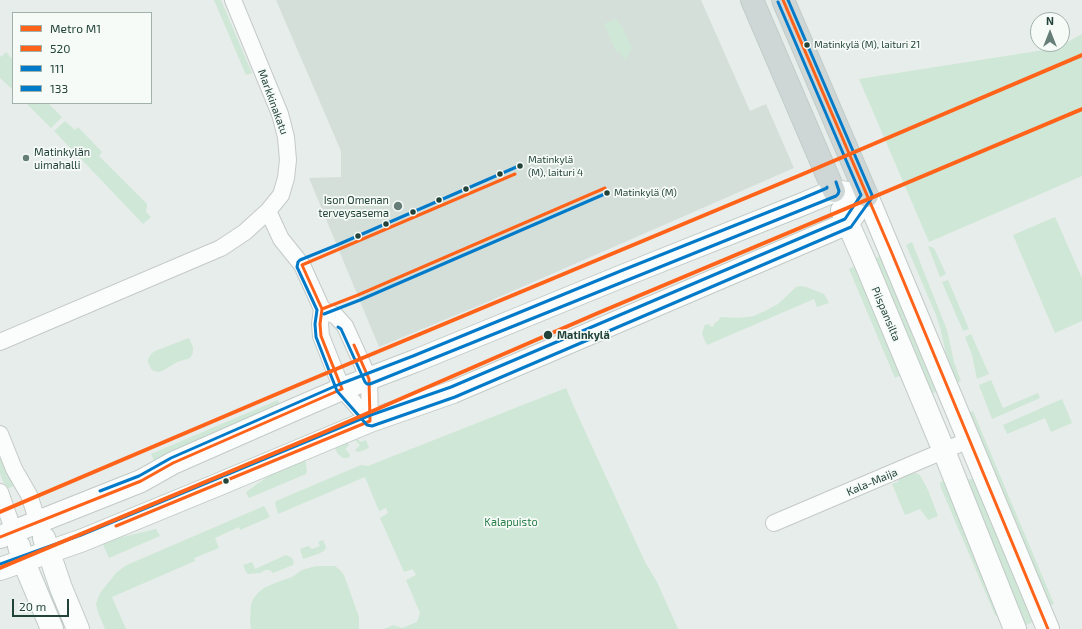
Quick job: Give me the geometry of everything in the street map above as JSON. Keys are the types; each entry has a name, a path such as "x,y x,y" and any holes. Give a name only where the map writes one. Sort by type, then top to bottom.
{"main road":[{"name":"Piispansilta","path":"752,0 865,262 1016,629"},
{"path":"783,0 891,251 1048,629"},
{"path":"52,629 23,560 7,535 141,481 173,464 342,389 415,361 834,191 867,196"},
{"path":"0,569 83,540 370,421 453,392 848,223 867,196"},
{"path":"38,522 61,588 78,629"}],"street":[{"name":"Markkinakatu","path":"0,342 221,248 245,232 268,211 281,195 286,178 288,160 286,137 280,114 233,0"},
{"path":"268,211 281,239 302,265 322,309 320,324 321,336 342,389 370,421"},
{"path":"322,309 336,316 345,326 369,378 370,421"},
{"path":"0,434 14,469 29,495 38,522"},
{"name":"Kala-Maija","path":"774,523 969,440"},
{"path":"0,492 7,535"}],"shaded area":[{"path":"276,0 701,0 750,111 766,104 794,168 490,301 379,347 309,178 341,177 341,151"}],"green space":[{"path":"214,0 221,0 252,73 246,75"},
{"path":"616,19 622,26 632,48 624,60 620,51 616,52 604,24"},
{"path":"1082,34 1082,176 929,242 859,79 1031,52 1070,52 1070,41"},
{"path":"6,52 12,59 12,89 0,78 0,55 1,57"},
{"path":"27,104 49,104 62,117 51,128"},
{"path":"65,121 75,130 78,127 102,152 99,156 147,204 146,212 151,217 143,224 54,131"},
{"path":"1055,217 1082,278 1082,321 1055,333 1013,235"},
{"path":"912,242 947,330 954,362 961,381 954,384 936,315 906,245"},
{"path":"928,246 934,248 946,274 940,277"},
{"path":"880,256 936,392 931,394 874,259"},
{"path":"855,266 902,375 895,378 849,269"},
{"path":"948,280 969,329 963,331 942,282"},
{"path":"800,286 824,294 829,303 817,307 814,299 707,345 702,334 705,325 709,324 711,327 714,326 720,317 739,318 754,316 778,304 796,287"},
{"path":"971,334 989,374 977,379 972,355 965,337"},
{"path":"189,338 193,347 191,357 177,362 159,372 151,369 148,360 151,354 155,351"},
{"path":"991,380 1003,408 1038,393 1040,398 992,419 979,385"},
{"name":"Kalapuisto","path":"566,388 645,562 657,582 678,629 384,629 393,625 402,628 417,622 420,613 406,580 416,575 413,569 404,572 380,518 388,513 386,508 379,511 365,477 278,514 275,503 276,501 361,465 368,466"},
{"path":"1062,399 1072,423 1051,432 1045,418 1007,434 1003,425"},
{"path":"278,400 281,406 155,463 151,454"},
{"path":"973,411 1054,604 1048,606 967,413"},
{"path":"354,437 361,442 366,440 369,448 357,452 355,450 360,445 354,439 351,439 348,443 349,445 345,449 350,456 348,458 343,458 337,453 335,447"},
{"path":"0,452 14,486 6,489 0,474"},
{"path":"305,458 306,474 249,498 246,492 274,472"},
{"path":"915,473 920,475 928,490 938,516 928,520 920,509 905,515 892,484 898,482 899,479 906,475"},
{"path":"970,479 973,479 1033,622 1022,627 1002,565 968,482"},
{"path":"944,481 948,484 1004,618 995,615 941,488 940,482"},
{"path":"264,506 270,517 240,530 239,527 215,538 219,548 194,558 195,561 112,597 126,629 105,629 96,604 100,593 116,573 125,566"},
{"path":"156,529 160,536 109,558 102,542"},
{"path":"323,540 326,547 324,551 303,559 300,549 308,546 312,549 320,546 318,542"},
{"path":"286,555 292,558 294,562 293,565 273,573 270,570 265,570 260,573 248,574 243,565 252,562 255,569"},
{"path":"316,566 335,566 344,575 359,617 359,629 251,629 251,605 253,599 258,593 264,588 292,577 302,570"}],"metro line":[{"name":"M1","path":"0,512 1082,55"},
{"name":"M1","path":"0,568 322,433 598,313 1082,109"}],"transit line":[{"name":"520","path":"783,0 891,251 1048,629"},
{"name":"111","path":"521,165 298,262 297,267 317,310 315,324 316,337 337,391 367,425 372,426 455,397 851,227 871,199 872,195 788,0"},
{"name":"133","path":"0,564 81,535 368,416 451,387 845,219 861,195 778,2"},
{"name":"520","path":"0,537 141,481 173,463 342,389 321,336 320,324 322,309 302,265 515,174"},
{"name":"111","path":"338,327 341,329 365,382 370,384 836,196 839,191 836,182"},
{"name":"133","path":"100,491 139,476 171,458 340,384 413,356 801,199 827,187"},
{"name":"520","path":"322,309 358,295 605,188"},
{"name":"111","path":"324,314 360,300 607,193"},
{"name":"520","path":"116,526 370,421 369,379 354,345"}],"place":[{"name":"Matinkylä (M), laituri 21","path":"807,45"},
{"name":"Matinkylän uimahalli","path":"26,158"},
{"name":"Matinkylä (M), laituri 4","path":"520,166"},
{"name":"Matinkylä (M)","path":"607,193"},
{"name":"Ison Omenan terveysasema","path":"398,206"},
{"name":"Matinkylä","path":"548,335"}]}
